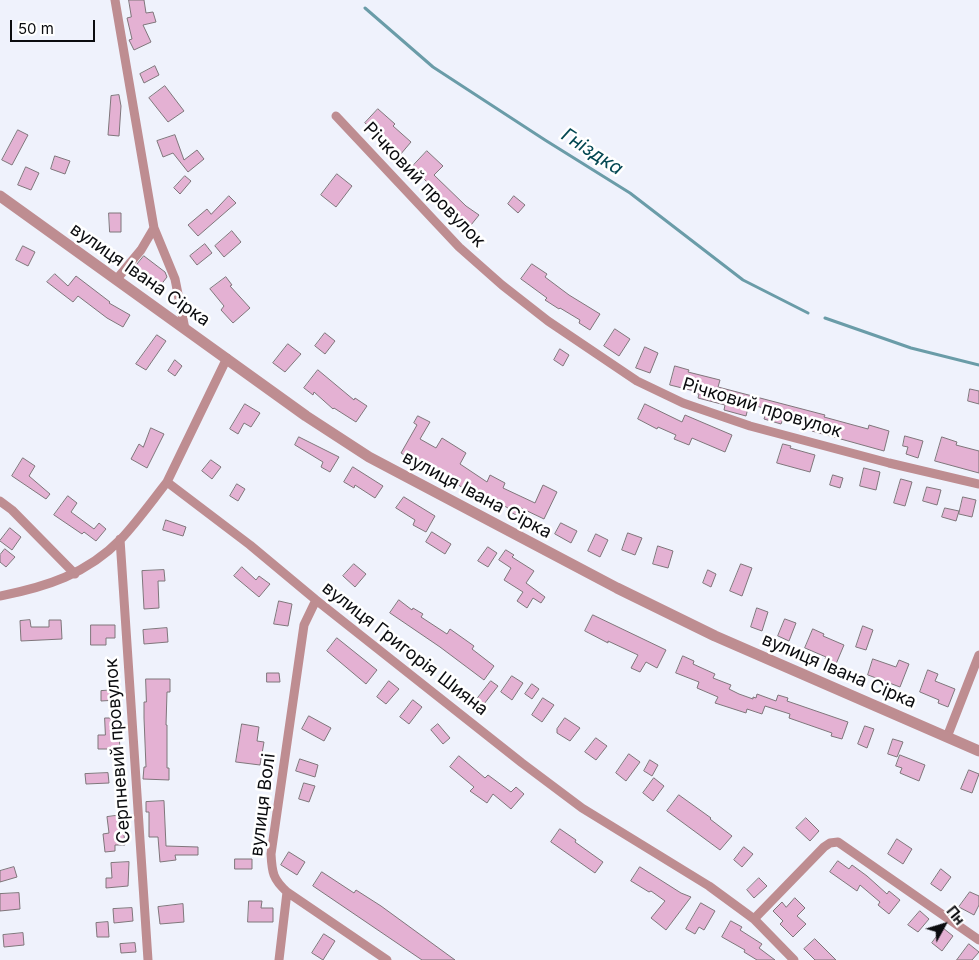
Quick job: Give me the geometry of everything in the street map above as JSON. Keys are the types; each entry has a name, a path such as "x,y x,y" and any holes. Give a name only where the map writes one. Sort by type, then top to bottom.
{"street":[{"path":"115,0 154,228 175,279 185,329"},
{"name":"Річковий провулок","path":"336,116 459,247 495,279 548,321 637,381 683,403 750,426 889,463 979,484"},
{"name":"вулиця Івана Сірка","path":"0,196 306,416 369,457 617,588 715,636 979,751"},
{"path":"116,280 141,250 154,228"},
{"path":"0,596 48,585 74,574 99,558 120,540 167,482 227,358"},
{"name":"вулиця Григорія Шияна","path":"167,482 522,763 582,808 709,886 754,919 794,960"},
{"path":"0,501 12,510 74,574"},
{"name":"Серпневий провулок","path":"120,540 148,960"},
{"name":"вулиця Волі","path":"316,600 304,625 271,854 272,872 277,883 287,892 386,960"},
{"path":"947,737 979,655"},
{"path":"754,919 824,847 830,843 838,842 979,940"},
{"path":"279,960 287,892"}],"building":[{"path":"129,0 144,0 146,13 153,12 156,22 143,25 151,42 134,50 129,40 132,39 127,18 131,17"},
{"path":"155,66 159,75 144,83 140,74"},
{"path":"165,86 184,111 168,122 149,98"},
{"path":"119,95 121,106 119,136 108,135 111,96"},
{"path":"378,109 411,142 400,155 365,123"},
{"path":"18,130 28,135 12,165 2,160"},
{"path":"175,135 184,160 197,150 204,159 188,172 173,153 163,157 157,141"},
{"path":"427,151 443,166 434,175 466,206 479,215 467,230 431,198 437,192 412,167"},
{"path":"55,156 70,161 65,174 51,169"},
{"path":"26,167 39,173 31,190 18,185"},
{"path":"337,174 352,186 336,207 321,195"},
{"path":"185,176 191,181 180,194 174,188"},
{"path":"229,196 236,203 198,236 188,225 207,209 211,214"},
{"path":"514,196 525,205 518,213 508,204"},
{"path":"109,213 121,213 121,232 110,232"},
{"path":"232,231 241,242 224,257 215,246"},
{"path":"205,244 212,253 197,265 190,256"},
{"path":"23,246 35,252 28,266 16,260"},
{"path":"144,256 165,272 167,277 160,286 135,267"},
{"path":"532,264 547,274 545,277 569,295 600,314 590,330 579,323 580,320 545,300 547,298 521,279"},
{"path":"55,274 68,286 76,276 109,303 130,315 123,327 107,318 78,296 73,302 47,282"},
{"path":"226,277 232,285 230,286 250,308 233,323 221,310 224,306 210,289"},
{"path":"615,329 630,339 619,356 604,346"},
{"path":"325,333 335,341 325,354 315,346"},
{"path":"157,335 166,341 146,370 136,364"},
{"path":"288,344 301,354 285,372 273,363"},
{"path":"645,347 658,353 650,373 636,368"},
{"path":"560,349 569,355 563,366 554,360"},
{"path":"175,360 182,366 175,376 168,371"},
{"path":"675,366 689,370 688,372 720,380 718,387 825,415 824,417 868,429 869,425 889,431 884,451 812,431 813,427 783,419 781,424 764,419 767,409 749,404 746,416 724,410 725,405 698,398 699,394 693,393 694,391 670,385"},
{"path":"318,370 354,400 355,398 367,406 356,422 333,409 314,392 313,395 304,388"},
{"path":"970,389 979,391 979,404 968,401"},
{"path":"245,404 260,413 251,427 244,423 238,434 230,429"},
{"path":"645,404 682,422 685,415 732,435 725,452 692,438 689,445 674,439 676,435 658,427 657,429 638,419"},
{"path":"418,416 430,422 420,439 436,448 442,438 466,453 460,464 487,482 490,475 505,483 503,488 535,503 543,485 557,492 544,519 521,508 518,516 507,510 508,508 473,489 470,493 450,479 449,481 433,470 432,472 401,453 417,425 414,423"},
{"path":"151,428 164,434 147,468 131,459 139,444 143,447"},
{"path":"905,436 923,441 918,458 906,454 908,447 903,446"},
{"path":"299,437 339,457 330,472 321,467 323,462 295,445"},
{"path":"942,437 957,442 956,445 979,451 979,473 935,461"},
{"path":"783,444 791,446 790,448 815,455 810,472 777,463"},
{"path":"23,458 35,466 29,476 50,494 46,499 12,476"},
{"path":"211,460 221,467 212,479 202,471"},
{"path":"353,467 383,486 375,498 355,485 354,488 344,482"},
{"path":"864,468 880,472 876,490 860,486"},
{"path":"833,475 843,478 840,488 830,485"},
{"path":"901,479 912,482 905,506 894,503"},
{"path":"237,484 245,489 238,501 230,496"},
{"path":"927,487 941,490 937,505 923,501"},
{"path":"68,496 77,503 71,512 94,529 99,523 106,529 96,541 54,515"},
{"path":"404,497 435,516 426,532 413,525 415,520 396,508"},
{"path":"963,497 976,500 972,517 959,514"},
{"path":"945,508 959,511 956,521 942,517"},
{"path":"166,520 186,527 183,536 163,530"},
{"path":"561,523 577,531 571,543 555,534"},
{"path":"10,528 21,537 12,550 0,541"},
{"path":"432,532 451,544 445,554 426,542"},
{"path":"628,533 642,538 635,555 622,550"},
{"path":"596,534 608,540 600,557 588,551"},
{"path":"658,546 673,551 668,568 653,564"},
{"path":"488,547 497,553 488,567 478,561"},
{"path":"5,549 15,557 6,567 0,562 0,555"},
{"path":"506,550 514,555 512,557 534,571 526,583 545,597 541,603 533,598 527,608 517,601 523,592 504,580 511,568 499,560"},
{"path":"354,564 366,574 355,587 343,576"},
{"path":"741,564 752,568 742,596 730,591"},
{"path":"242,567 256,580 259,576 270,584 259,597 234,576"},
{"path":"164,570 165,581 158,581 159,608 144,609 142,571"},
{"path":"708,570 716,574 711,587 703,583"},
{"path":"399,600 412,610 413,608 423,614 421,617 447,634 450,629 474,646 472,649 494,666 484,680 390,613"},
{"path":"279,601 292,604 288,626 274,624"},
{"path":"757,608 768,612 762,631 751,627"},
{"path":"593,615 666,650 657,668 646,662 640,672 631,668 638,655 585,631"},
{"path":"785,619 796,623 789,641 778,636"},
{"path":"30,620 31,627 49,627 49,620 61,620 62,639 21,641 20,621"},
{"path":"91,625 115,625 115,638 106,638 106,645 91,645"},
{"path":"863,626 873,630 866,650 856,647"},
{"path":"167,628 168,642 144,644 143,630"},
{"path":"813,629 824,634 823,636 844,645 836,664 825,659 826,657 805,648"},
{"path":"337,638 377,670 366,684 327,651"},
{"path":"683,656 694,661 693,664 715,674 713,678 731,685 729,689 739,694 753,699 753,697 756,698 757,694 776,701 778,695 788,698 787,701 848,722 842,739 831,736 832,733 789,718 790,714 765,706 762,714 747,709 746,713 715,703 718,697 697,688 699,682 676,673"},
{"path":"873,659 896,667 899,660 909,664 900,687 868,675"},
{"path":"928,670 938,674 935,681 955,689 948,707 938,703 939,700 920,692"},
{"path":"267,673 279,673 280,682 267,682"},
{"path":"512,676 523,683 512,700 501,692"},
{"path":"146,679 170,679 170,692 167,692 166,725 169,780 143,779 144,767 146,767 144,702 146,702"},
{"path":"389,681 399,689 386,704 377,697"},
{"path":"491,681 498,686 484,704 477,699"},
{"path":"532,684 539,689 532,699 525,694"},
{"path":"117,690 117,700 101,701 101,691"},
{"path":"543,698 554,705 542,722 532,715"},
{"path":"413,700 422,707 409,724 400,717"},
{"path":"309,716 331,728 324,741 302,729"},
{"path":"105,718 118,718 120,749 98,749 98,735 105,735"},
{"path":"565,718 580,728 570,741 557,733 557,729"},
{"path":"242,724 259,727 257,741 264,742 260,765 236,762"},
{"path":"438,724 450,738 443,744 431,730"},
{"path":"865,726 874,729 867,748 858,744"},
{"path":"596,738 607,746 596,760 585,752"},
{"path":"893,739 903,742 897,757 888,754"},
{"path":"629,754 640,762 626,781 616,773"},
{"path":"900,755 925,765 919,781 900,773 902,768 896,766"},
{"path":"459,756 485,778 488,775 511,792 516,787 524,794 511,809 493,794 487,803 470,791 474,787 450,767"},
{"path":"300,759 318,765 315,777 296,771"},
{"path":"650,760 658,765 652,776 644,771"},
{"path":"969,770 979,774 972,793 961,789"},
{"path":"108,773 109,783 86,784 85,774"},
{"path":"654,778 664,786 653,801 643,793"},
{"path":"304,783 315,786 309,802 299,799"},
{"path":"679,795 732,836 720,850 667,811"},
{"path":"164,801 166,846 198,847 198,855 175,855 176,860 160,862 158,837 149,837 149,812 146,812 146,802"},
{"path":"122,815 125,845 115,845 115,851 105,852 103,834 109,833 107,817"},
{"path":"806,818 819,831 810,841 796,828"},
{"path":"560,829 603,862 595,873 551,842"},
{"path":"897,839 912,849 903,864 888,854"},
{"path":"744,847 753,854 742,867 734,860"},
{"path":"289,852 305,862 297,875 281,865"},
{"path":"235,859 252,859 252,869 235,869"},
{"path":"838,861 849,869 852,865 887,894 889,891 900,900 889,914 878,905 880,902 860,885 857,891 830,872"},
{"path":"129,862 128,886 106,888 106,878 112,878 111,863"},
{"path":"14,867 17,877 0,882 0,871"},
{"path":"640,867 681,893 691,897 666,930 651,918 665,901 651,891 649,892 631,881"},
{"path":"941,869 951,877 941,891 931,884"},
{"path":"322,872 354,893 356,890 381,906 455,960 422,960 313,886"},
{"path":"759,878 767,886 754,898 747,890"},
{"path":"970,892 979,896 979,905 974,915 959,907"},
{"path":"19,893 20,909 0,911 0,894"},
{"path":"795,898 805,908 797,916 806,924 793,937 780,924 783,921 773,911 782,902 786,907"},
{"path":"249,901 262,901 261,908 273,908 273,922 248,922"},
{"path":"701,903 715,911 704,930 699,927 695,934 686,929"},
{"path":"183,904 184,922 160,924 158,907"},
{"path":"132,908 133,921 114,923 113,909"},
{"path":"920,911 929,919 918,932 908,925"},
{"path":"731,921 742,927 740,930 762,944 759,948 775,960 757,960 744,952 745,950 722,937"},
{"path":"108,922 109,937 97,937 96,923"},
{"path":"943,928 953,936 942,951 932,943"},
{"path":"23,933 24,945 4,947 3,935"},
{"path":"324,934 335,941 323,960 312,953"},
{"path":"815,939 836,960 815,960 804,949"},
{"path":"135,943 136,952 121,953 120,944"},
{"path":"969,944 979,952 972,960 957,960"}],"waterway":[{"name":"Гніздка","path":"365,8 433,67 630,193 743,280 808,313"},
{"name":"Гніздка","path":"825,318 911,348 979,365"}]}
